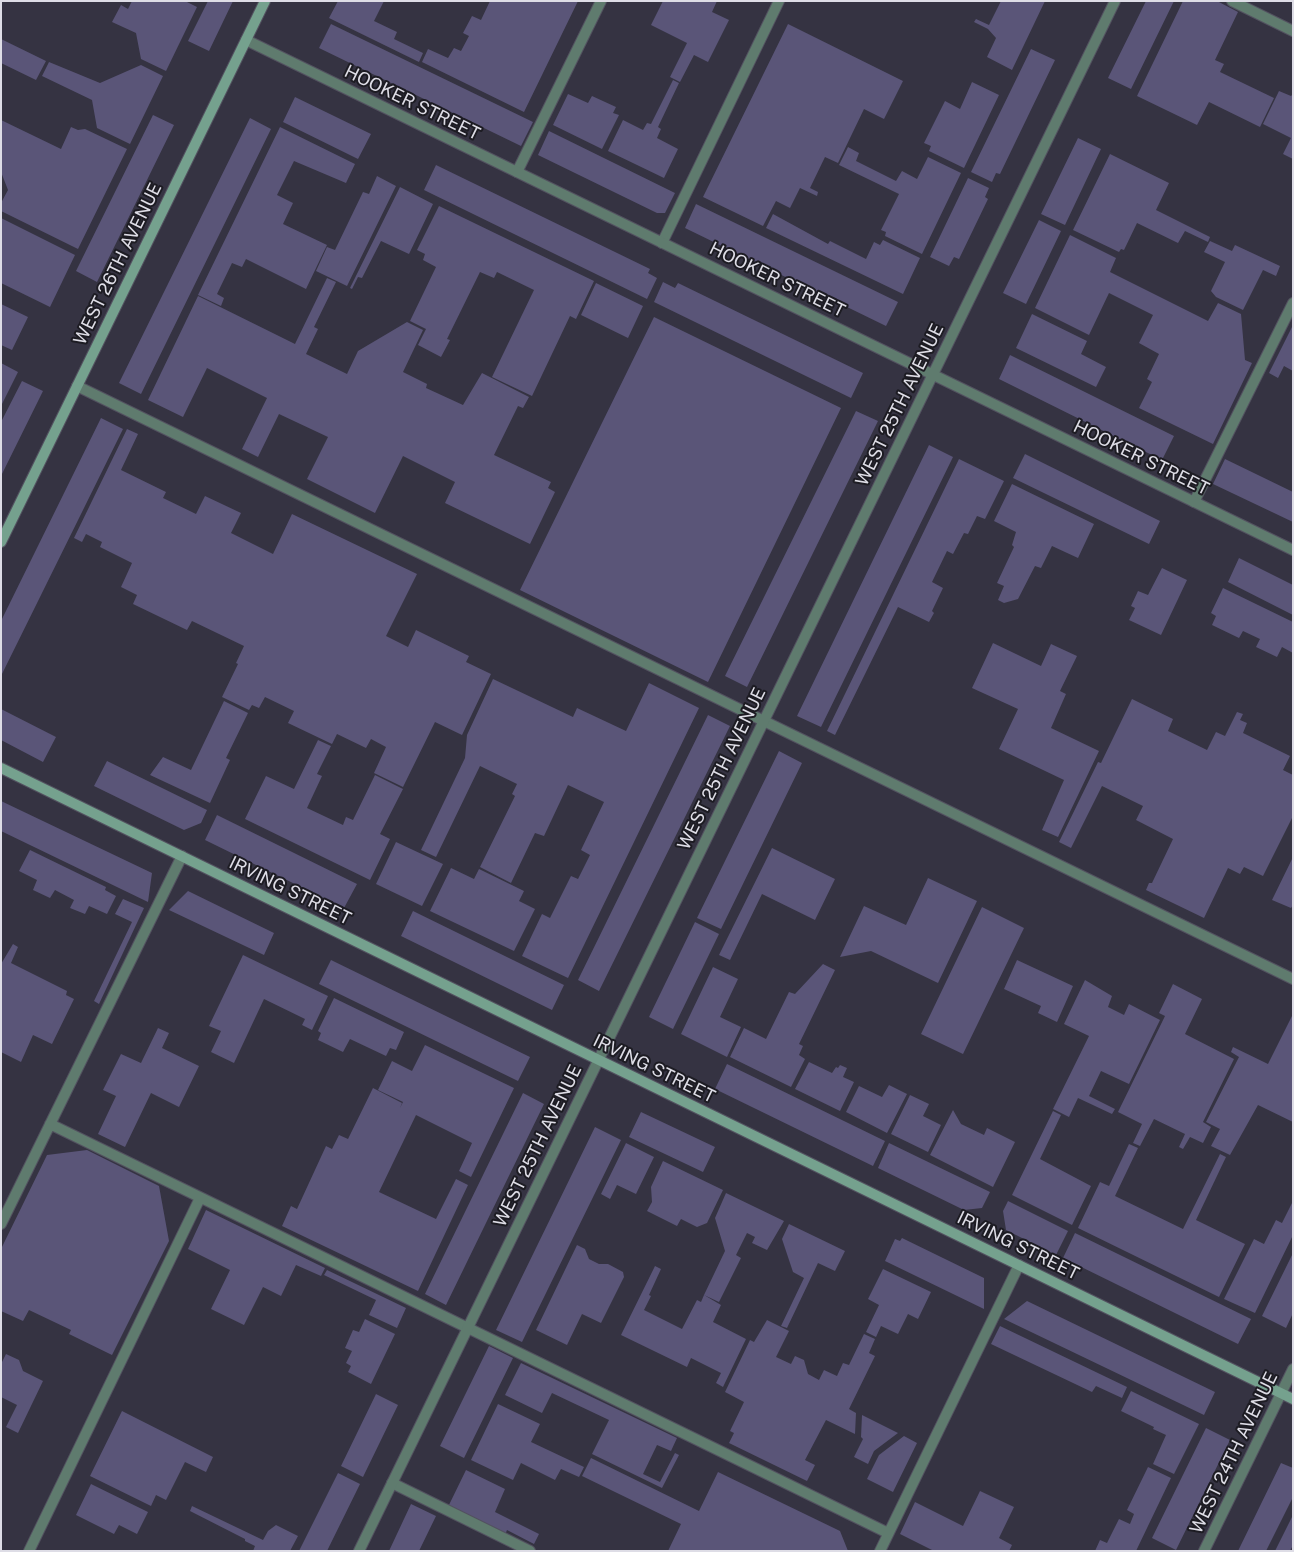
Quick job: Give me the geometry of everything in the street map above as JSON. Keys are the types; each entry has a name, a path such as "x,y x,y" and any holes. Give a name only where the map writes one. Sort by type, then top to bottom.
{"street":[{"name":"WEST 26TH AVENUE","path":"1,542 265,1"},
{"path":"517,172 601,1"},
{"path":"662,243 779,1"},
{"name":"WEST 25TH AVENUE","path":"359,1551 1115,1"},
{"path":"1232,1 1293,31"},
{"name":"HOOKER STREET","path":"246,40 1293,550"},
{"path":"1194,502 1293,303"},
{"path":"77,386 1293,979"},
{"name":"IRVING STREET","path":"1,768 1293,1398"},
{"path":"1,1224 182,856"},
{"path":"50,1124 888,1533"},
{"path":"29,1551 200,1198"},
{"path":"880,1551 1019,1265"},
{"name":"WEST 24TH AVENUE","path":"1204,1551 1293,1369"},
{"path":"392,1483 530,1551"}],"shaded area":[{"path":"132,1 185,1 197,7 166,71 141,59 136,33 112,22 121,5 128,9"},
{"path":"208,1 233,1 209,51 188,41"},
{"path":"338,1 384,1 374,21 397,32 394,39 423,53 419,62 329,18"},
{"path":"490,1 578,1 524,112 422,62 428,49 448,58 454,48 461,51 469,36 463,33 472,16 481,20"},
{"path":"663,1 717,1 712,12 729,20 708,62 694,55 680,82 670,77 687,43 651,25"},
{"path":"1001,1 1045,1 1012,70 987,57 996,38 988,29 974,22 976,19 989,25"},
{"path":"1146,1 1174,1 1131,89 1108,78"},
{"path":"1183,1 1217,1 1238,12 1215,60 1224,64 1220,72 1274,98 1260,127 1209,102 1197,125 1137,96"},
{"path":"331,24 533,122 521,146 319,48"},
{"path":"788,24 903,81 884,119 864,109 838,163 825,157 810,188 818,192 817,196 800,188 790,208 776,201 763,226 703,197"},
{"path":"1,39 46,61 36,80 1,63"},
{"path":"1031,49 1055,60 1000,174 996,173 992,182 971,172"},
{"path":"49,62 100,83 141,65 163,76 130,144 97,128 92,100 42,76"},
{"path":"673,80 679,83 658,127 661,129 657,138 678,149 664,178 608,151 623,120 643,130 647,123 651,124"},
{"path":"972,82 999,95 964,168 929,151 931,146 924,143 945,101 960,109"},
{"path":"1279,91 1291,96 1293,94 1293,159 1283,154 1291,138 1263,124"},
{"path":"568,94 588,103 592,96 616,107 613,113 619,115 602,149 553,125"},
{"path":"295,97 371,134 358,159 283,122"},
{"path":"153,115 174,125 97,282 76,271"},
{"path":"250,118 271,129 141,394 119,383"},
{"path":"1,120 61,149 71,127 78,130 85,129 127,149 78,249 1,211 1,203 8,190 1,172"},
{"path":"280,127 355,164 346,183 294,161 277,195 293,203 283,224 327,245 306,289 246,259 242,267 232,263 217,294 224,298 221,306 198,295"},
{"path":"549,131 675,193 665,213 657,213 538,155"},
{"path":"1078,138 1101,149 1065,225 1041,214"},
{"path":"848,147 859,153 856,161 896,181 902,171 917,179 928,157 961,173 922,254 885,236 886,232 881,230 899,194 839,165"},
{"path":"1110,154 1169,183 1156,210 1210,237 1208,242 1185,231 1178,243 1137,223 1124,250 1121,249 1119,252 1073,230"},
{"path":"436,165 650,269 648,273 657,278 647,299 424,190"},
{"path":"377,176 396,186 347,286 316,271 327,247 335,250 363,192 369,194"},
{"path":"968,178 989,188 985,197 988,199 959,259 954,257 949,266 930,257"},
{"path":"400,187 433,204 409,254 381,241 362,278 358,277 352,289 350,288"},
{"path":"696,204 898,302 886,326 685,228"},
{"path":"439,206 594,281 576,319 570,316 532,396 492,377 534,290 497,272 494,278 480,272 447,339 450,340 441,357 418,345 426,329 410,321 436,267 423,260 425,254 417,250"},
{"path":"773,214 828,244 830,241 866,259 874,242 880,245 883,240 920,258 903,294 766,228"},
{"path":"1,218 75,255 50,307 1,283"},
{"path":"1039,220 1061,231 1026,304 1003,293"},
{"path":"1070,235 1116,258 1110,272 1208,321 1218,303 1241,314 1245,360 1252,363 1213,444 1139,408 1152,382 1147,379 1159,354 1139,343 1153,315 1109,293 1089,335 1035,308"},
{"path":"1210,241 1232,251 1235,245 1280,266 1276,276 1263,270 1243,310 1216,297 1211,291 1225,262 1204,252"},
{"path":"327,278 336,282 314,327 318,329 306,354 347,374 358,351 407,322 423,330 403,372 427,384 426,388 463,405 482,373 529,397 523,408 518,406 494,455 551,482 548,488 555,492 530,544 445,503 455,482 403,456 375,513 307,479 328,437 279,414 258,457 242,449 267,398 207,368 183,417 148,400 198,296 295,344"},
{"path":"663,282 675,288 678,283 863,373 851,398 654,302"},
{"path":"596,283 643,306 628,338 581,315"},
{"path":"1,304 28,317 12,350 1,345"},
{"path":"1032,314 1087,341 1081,354 1106,367 1096,387 1016,348"},
{"path":"654,317 841,408 708,682 520,590"},
{"path":"1293,325 1293,371 1284,366 1278,378 1269,373"},
{"path":"1010,355 1174,436 1162,460 999,379"},
{"path":"1,363 18,372 1,406"},
{"path":"22,381 43,391 1,476 1,422"},
{"path":"856,411 878,421 747,687 725,676"},
{"path":"101,418 123,429 1,676 1,621"},
{"path":"127,429 138,434 121,470 166,492 163,498 196,514 205,496 241,513 231,533 273,554 292,514 417,574 386,636 408,647 416,630 469,656 466,662 491,674 462,735 435,722 403,787 374,773 386,747 371,739 366,748 337,734 332,744 288,723 294,711 265,697 259,708 252,705 249,710 222,697 238,664 236,663 244,646 192,621 187,630 133,604 137,595 121,587 132,563 100,547 102,542 86,534 82,542 74,538"},
{"path":"929,445 953,457 821,727 797,716"},
{"path":"1025,454 1160,521 1149,544 1013,478"},
{"path":"959,459 1004,481 985,519 977,516 968,534 964,533 953,554 947,551 932,582 943,588 929,622 898,607 835,735 827,731"},
{"path":"1225,459 1293,492 1293,522 1213,484"},
{"path":"1012,484 1094,524 1078,558 1052,546 1041,568 1035,566 1018,599 1004,603 998,600 1004,586 997,583 1014,547 1012,545 1016,532 994,521"},
{"path":"1239,558 1293,585 1293,615 1228,582"},
{"path":"1162,568 1187,580 1161,635 1129,620 1135,608 1131,606 1138,591 1148,595"},
{"path":"1223,588 1293,622 1293,653 1282,647 1277,657 1256,647 1260,639 1243,631 1239,638 1212,625 1216,616 1211,613"},
{"path":"993,643 1041,666 1051,644 1077,656 1060,691 1066,694 1051,728 1099,751 1058,837 1042,830 1064,780 999,749 1018,709 972,688"},
{"path":"493,679 573,717 577,708 626,731 649,683 699,708 568,978 522,956 542,914 550,918 571,876 578,879 590,855 581,850 604,802 568,785 544,836 535,833 511,883 480,867 515,796 512,794 517,784 480,766 436,857 421,850 465,758 467,735"},
{"path":"1132,699 1173,719 1168,731 1207,750 1216,732 1225,736 1237,712 1243,714 1240,720 1247,723 1243,733 1290,756 1283,770 1293,775 1293,816 1263,876 1244,867 1240,874 1228,868 1204,918 1146,890 1149,883 1152,883 1173,839 1136,820 1143,806 1102,786 1071,848 1059,842 1098,762 1101,763"},
{"path":"224,701 248,713 226,758 230,760 210,803 150,775 163,757 191,770"},
{"path":"1,709 56,737 43,762 1,740"},
{"path":"708,715 730,726 599,991 578,980"},
{"path":"318,740 331,746 317,774 322,776 307,808 343,825 346,817 353,820 375,775 403,789 380,834 390,839 370,880 245,819 266,776 294,789"},
{"path":"779,751 802,763 721,929 697,918"},
{"path":"107,761 207,810 201,823 184,830 94,786"},
{"path":"1,801 152,873 148,902 1,831"},
{"path":"217,815 357,884 344,908 205,840"},
{"path":"396,842 443,864 422,906 376,884"},
{"path":"772,848 835,879 815,920 762,894 730,960 719,955"},
{"path":"30,850 106,887 105,890 116,896 107,914 89,906 85,914 70,908 74,900 55,890 50,898 33,890 37,880 19,871"},
{"path":"1293,857 1293,905 1291,908 1272,900"},
{"path":"451,868 474,879 479,869 524,891 519,901 535,909 514,951 430,911"},
{"path":"928,878 977,901 938,983 871,951 840,957 864,906 906,925"},
{"path":"188,891 274,933 264,955 169,910"},
{"path":"123,899 144,908 99,1004 94,1001 132,922 115,914"},
{"path":"982,907 1024,928 963,1054 921,1034"},
{"path":"413,911 564,985 552,1010 401,936"},
{"path":"695,922 719,934 673,1029 649,1017"},
{"path":"13,944 18,947 11,963 67,991 66,995 74,999 52,1044 33,1035 21,1062 1,1052 1,964"},
{"path":"243,955 328,996 312,1030 302,1025 305,1019 264,999 234,1063 211,1052 221,1031 209,1026"},
{"path":"331,960 530,1057 518,1081 319,984"},
{"path":"1017,960 1073,986 1057,1022 1038,1013 1041,1006 1004,989"},
{"path":"823,964 835,970 799,1044 803,1046 799,1055 805,1059 791,1087 730,1057 744,1028 766,1039 789,992 795,994"},
{"path":"713,967 738,979 720,1017 741,1027 727,1057 681,1034"},
{"path":"1085,980 1112,996 1108,1007 1124,1015 1129,1004 1160,1020 1129,1084 1101,1071 1089,1096 1115,1109 1112,1114 1078,1098 1069,1117 1053,1109 1089,1036 1064,1024"},
{"path":"1173,984 1202,999 1185,1034 1234,1059 1203,1122 1211,1127 1203,1143 1190,1137 1183,1149 1179,1147 1185,1134 1154,1119 1140,1146 1133,1143 1142,1124 1118,1112 1165,1016 1159,1013"},
{"path":"334,998 404,1032 396,1050 390,1048 386,1056 350,1039 343,1052 318,1040 321,1033 318,1031"},
{"path":"1293,1014 1293,1122 1258,1105 1230,1155 1211,1146 1220,1129 1206,1122 1239,1057 1231,1052 1233,1047 1268,1064"},
{"path":"158,1028 169,1033 162,1048 199,1066 179,1107 151,1093 125,1147 98,1134 116,1096 103,1090 121,1054 141,1063"},
{"path":"425,1045 514,1088 471,1177 459,1171 472,1143 416,1115 379,1192 436,1219 456,1179 468,1185 418,1291 282,1226 291,1206 297,1209 326,1146 332,1149 339,1135 348,1139 373,1088 402,1103 400,1108 403,1102 378,1090 392,1061 412,1071"},
{"path":"809,1062 832,1073 840,1065 847,1068 843,1077 854,1082 840,1111 795,1089"},
{"path":"727,1064 885,1141 873,1166 715,1089"},
{"path":"889,1085 907,1094 887,1133 846,1112 859,1086 882,1097"},
{"path":"523,1093 544,1104 446,1305 425,1294"},
{"path":"910,1095 929,1104 923,1116 941,1125 928,1152 891,1134"},
{"path":"953,1110 961,1124 984,1135 987,1128 1015,1142 993,1187 930,1155"},
{"path":"1053,1111 1061,1115 1040,1159 1091,1186 1072,1225 1012,1195"},
{"path":"641,1112 715,1147 703,1172 629,1137"},
{"path":"595,1127 621,1140 522,1342 496,1330"},
{"path":"626,1143 654,1157 636,1194 617,1185 610,1199 601,1194"},
{"path":"889,1143 990,1192 982,1208 964,1210 878,1168"},
{"path":"1129,1144 1138,1148 1115,1196 1183,1229 1220,1154 1226,1157 1196,1220 1245,1244 1219,1297 1078,1228 1100,1182 1109,1186"},
{"path":"87,1150 159,1186 169,1241 112,1355 69,1334 71,1330 29,1310 23,1321 1,1311 1,1249 47,1155"},
{"path":"663,1161 723,1190 707,1223 697,1227 681,1219 677,1226 647,1211 652,1202 651,1187"},
{"path":"726,1193 784,1221 767,1250 752,1243 755,1237 747,1233 736,1255 741,1258 719,1302 704,1295 725,1251 715,1218"},
{"path":"1008,1201 1068,1231 1056,1255 1006,1230 1003,1211"},
{"path":"1293,1201 1293,1235 1255,1313 1224,1299 1254,1239 1264,1244 1276,1220 1282,1223"},
{"path":"206,1210 325,1268 321,1276 296,1265 281,1296 263,1287 244,1325 211,1309 230,1270 188,1249"},
{"path":"789,1224 845,1251 835,1271 818,1263 787,1328 781,1326 804,1278 793,1272 782,1239"},
{"path":"1075,1233 1251,1319 1238,1344 1063,1258"},
{"path":"902,1238 984,1278 984,1309 885,1261 895,1239 900,1241"},
{"path":"577,1245 585,1249 589,1259 599,1264 608,1264 623,1272 624,1277 601,1323 582,1314 567,1345 536,1330"},
{"path":"1293,1253 1293,1313 1286,1328 1262,1316"},
{"path":"655,1266 661,1269 644,1310 682,1329 697,1300 701,1302 704,1295 721,1305 713,1322 746,1339 723,1387 716,1383 721,1373 691,1358 687,1367 621,1335"},
{"path":"883,1269 931,1292 918,1319 908,1314 898,1334 881,1326 876,1337 866,1332 879,1305 868,1299"},
{"path":"327,1270 406,1308 397,1328 369,1315 376,1300 324,1275"},
{"path":"1027,1301 1215,1392 1204,1415 1004,1319"},
{"path":"365,1319 395,1334 371,1384 348,1372 351,1366 346,1363 352,1351 345,1348 353,1330 359,1332"},
{"path":"767,1320 789,1331 776,1357 791,1364 795,1356 804,1360 808,1374 819,1380 824,1370 837,1376 843,1363 849,1365 864,1334 875,1339 869,1353 875,1356 849,1409 856,1413 855,1434 826,1420 805,1460 815,1465 807,1481 729,1443 734,1433 730,1431 744,1402 725,1392 750,1340 754,1342"},
{"path":"1000,1326 1127,1387 1122,1398 1096,1386 1092,1392 991,1344"},
{"path":"489,1346 513,1358 464,1458 440,1446"},
{"path":"6,1354 19,1360 23,1371 43,1381 18,1433 6,1427 17,1405 1,1397 1,1364"},
{"path":"521,1363 677,1438 671,1451 657,1445 643,1474 660,1482 675,1453 679,1455 662,1488 592,1454 609,1420 552,1393 542,1413 505,1395"},
{"path":"1131,1391 1199,1424 1174,1474 1153,1464 1166,1435 1121,1411"},
{"path":"376,1394 398,1405 363,1477 341,1466"},
{"path":"498,1404 540,1424 531,1442 584,1467 579,1477 561,1469 555,1480 521,1463 513,1480 471,1460"},
{"path":"122,1411 213,1457 206,1472 185,1462 166,1500 156,1495 151,1506 90,1476"},
{"path":"862,1415 898,1433 874,1451 868,1464 854,1457 863,1439 861,1437"},
{"path":"1206,1428 1230,1440 1176,1550 1152,1538"},
{"path":"904,1436 917,1443 893,1492 867,1479 879,1455"},
{"path":"591,1458 699,1511 718,1472 840,1531 848,1551 668,1551 681,1524 582,1476"},
{"path":"1281,1463 1293,1468 1293,1497 1266,1551 1238,1551"},
{"path":"1148,1467 1171,1478 1136,1551 1095,1551 1100,1540 1107,1543 1119,1519 1130,1524 1134,1514 1127,1510"},
{"path":"466,1470 505,1489 495,1512 539,1534 534,1544 507,1530 505,1535 448,1507"},
{"path":"338,1473 360,1484 327,1551 299,1551"},
{"path":"91,1484 148,1512 137,1534 119,1525 114,1534 76,1515"},
{"path":"980,1491 1014,1507 999,1538 1012,1545 1009,1551 934,1551 900,1534 915,1502 963,1526"},
{"path":"411,1504 436,1516 419,1551 389,1551"},
{"path":"192,1506 263,1540 268,1531 276,1525 298,1536 290,1551 253,1551 255,1546 245,1541 245,1539 190,1511"},
{"path":"1293,1515 1293,1545 1290,1551 1275,1551"}]}
